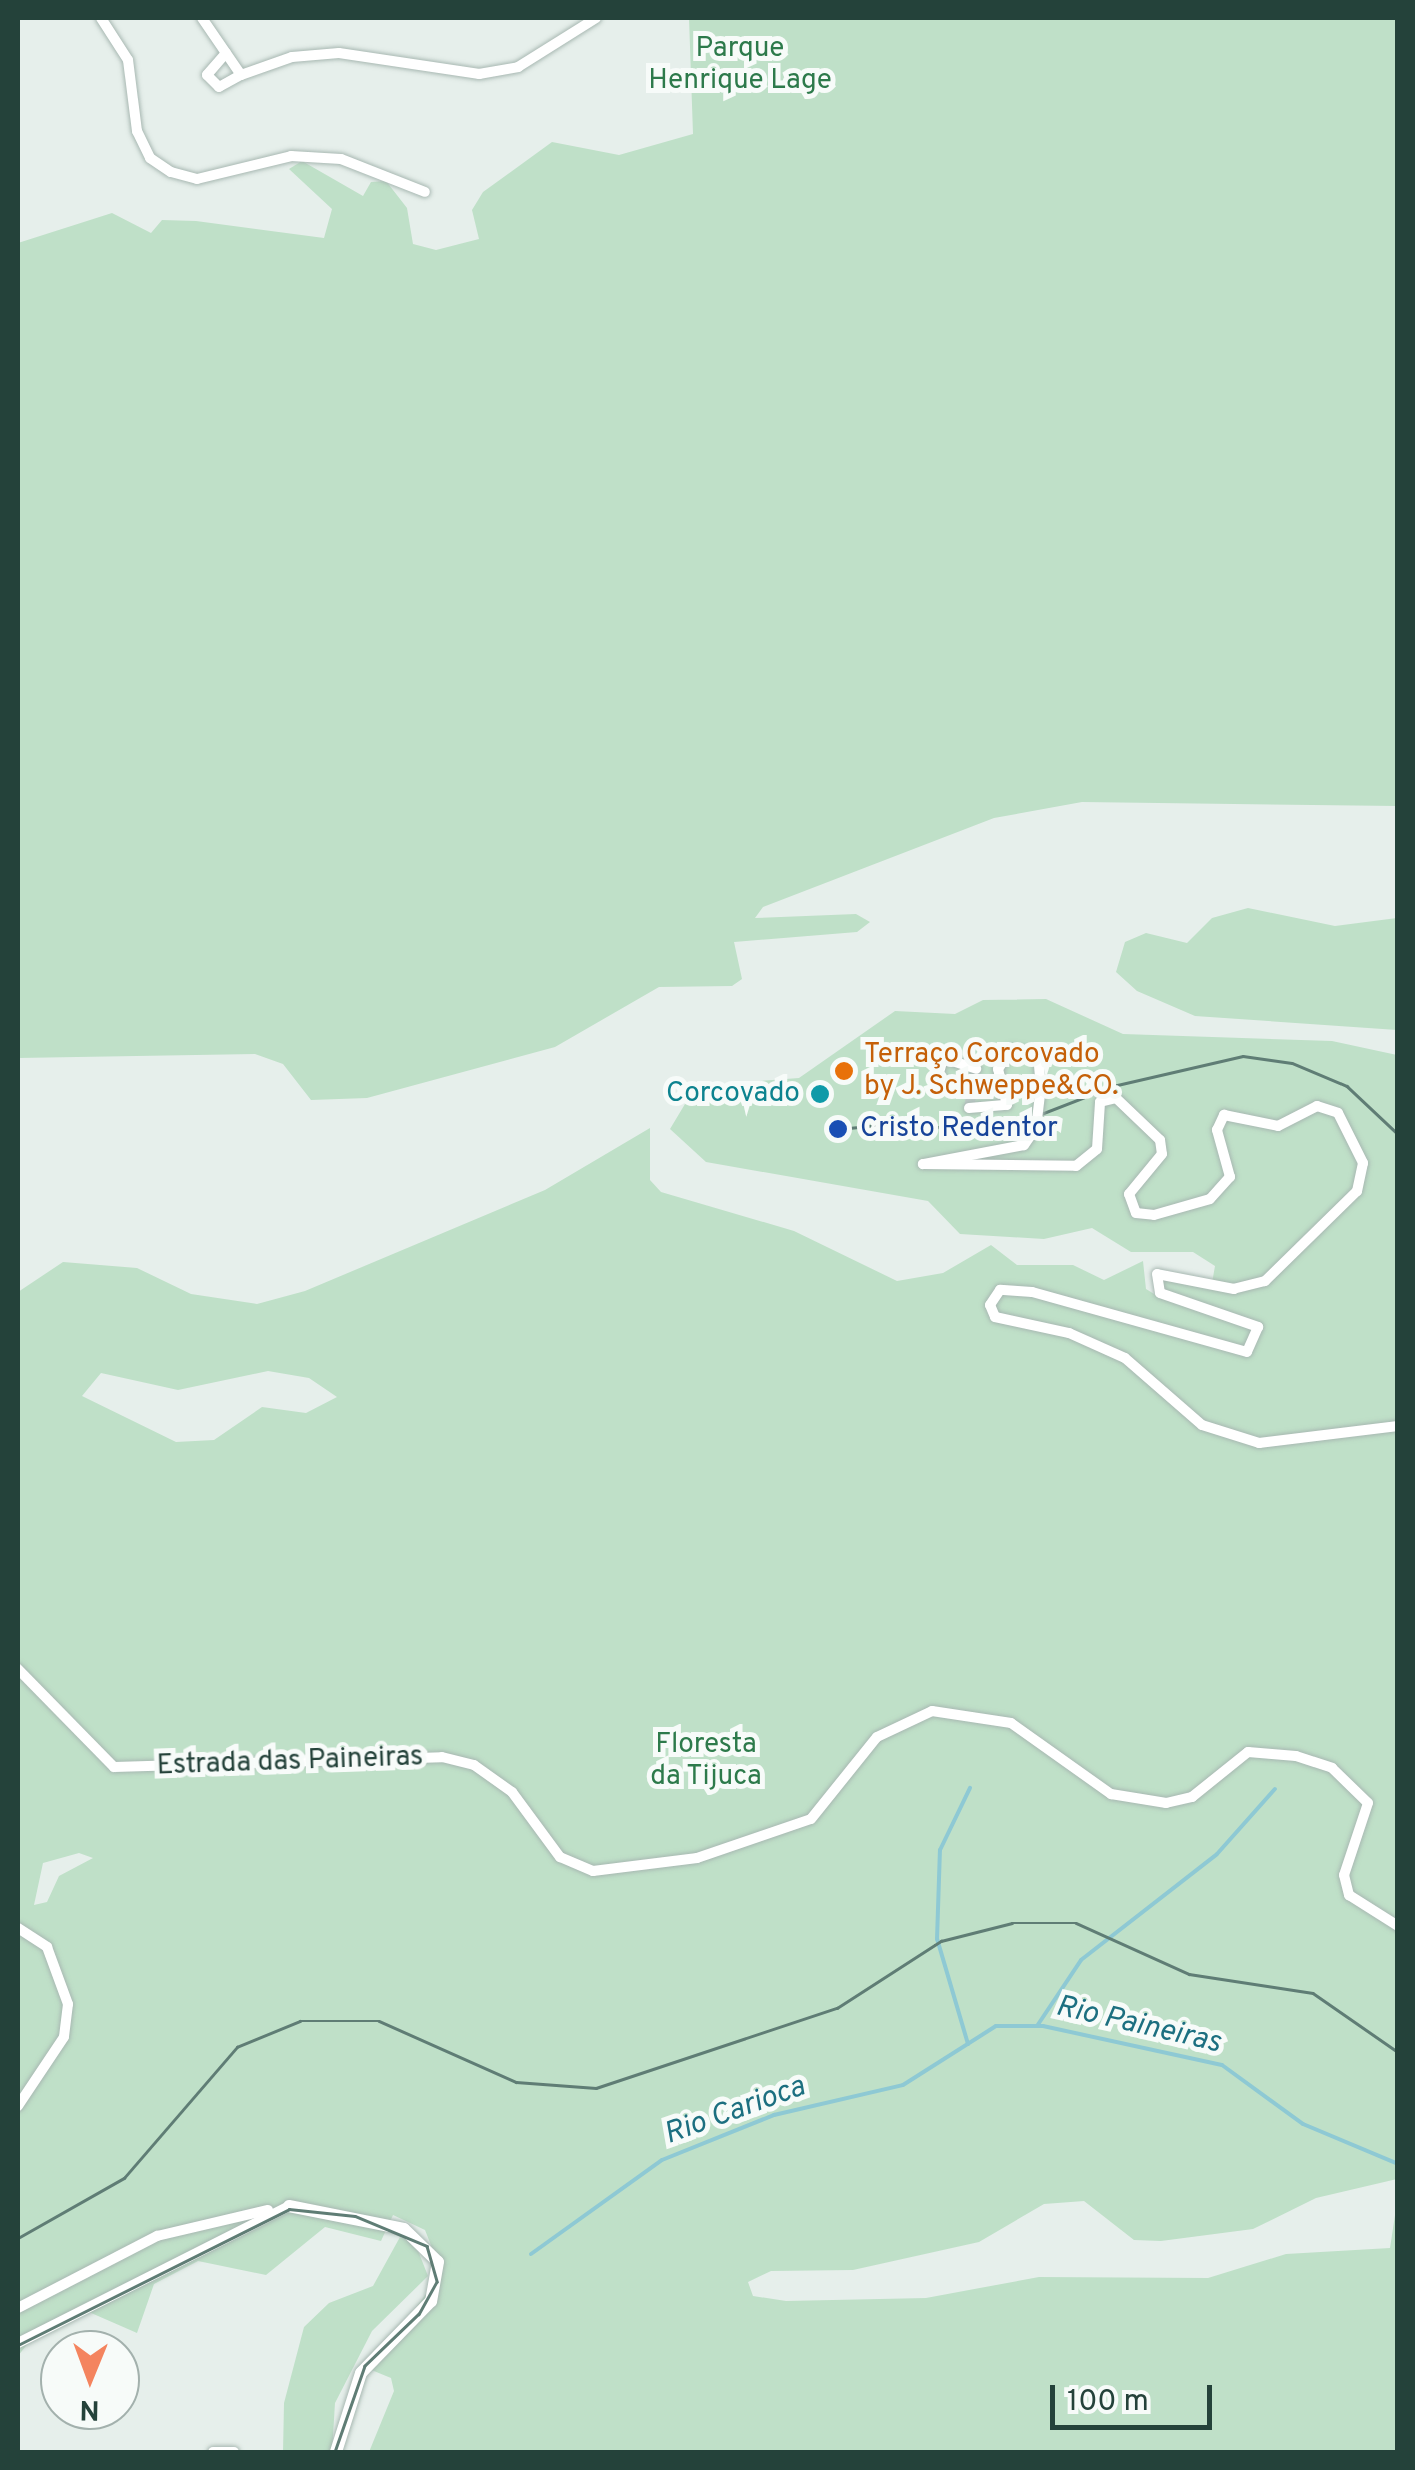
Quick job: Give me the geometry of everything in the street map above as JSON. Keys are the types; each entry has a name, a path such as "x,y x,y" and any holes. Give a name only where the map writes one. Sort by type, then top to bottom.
{"street":[{"path":"101,18 128,60 137,131 150,158 171,172 197,179 291,156 341,158 425,192"},
{"path":"202,18 241,75"},
{"path":"226,53 207,75 220,87 292,56 339,53 479,74 518,66 596,18"},
{"path":"969,1108 1007,1105 998,1069 1012,1050 1038,1054 1041,1086 1036,1128 1024,1146 923,1164 1076,1166 1097,1149 1100,1102 1116,1098 1160,1140 1162,1154 1128,1194 1136,1213 1154,1215 1210,1199 1230,1177 1218,1130 1224,1116 1278,1126 1317,1106 1338,1113 1363,1163 1357,1191 1265,1281 1234,1288 1157,1274 1160,1293 1258,1327 1247,1352 1032,1292 1000,1290 990,1305 996,1317 1069,1333 1125,1358 1202,1425 1260,1443 1398,1426"},
{"path":"950,1084 938,1076 944,1058 976,1069"},
{"name":"Estrada das Paineiras","path":"18,1669 114,1768 442,1757 512,1792 560,1857 593,1871 696,1858 811,1819 877,1738 932,1711 1012,1724 1110,1794 1166,1803 1192,1798 1248,1752 1286,1754 1357,1786 1368,1802 1344,1874 1349,1895 1398,1926"},
{"path":"18,1928 47,1947 68,2004 64,2037 18,2106"},
{"path":"18,2342 289,2206"},
{"path":"18,2308 157,2236 289,2206 404,2229 438,2262 431,2302 361,2373 336,2452"},
{"path":"213,2452 234,2452"}],"green space":[{"name":"Parque Henrique Lage","path":"689,18 1397,18 1397,806 1082,802 994,818 763,907 755,918 856,914 870,922 857,932 734,942 742,979 732,986 659,987 555,1047 367,1098 311,1100 283,1064 255,1054 18,1058 18,243 112,213 151,233 162,220 324,238 332,209 289,169 302,161 363,196 371,182 386,181 407,208 413,244 436,250 479,239 472,210 483,192 552,142 619,155 693,134"},
{"path":"1248,908 1335,926 1397,918 1397,1030 1195,1016 1137,991 1116,972 1125,942 1146,933 1187,943 1212,918"},
{"name":"Floresta da Tijuca","path":"1046,999 1123,1034 1332,1041 1397,1055 1397,2179 1316,2198 1253,2229 1161,2241 1134,2240 1084,2201 1044,2204 979,2242 853,2270 771,2271 748,2282 753,2296 786,2301 926,2298 1039,2277 1208,2278 1286,2254 1390,2248 1397,2202 1397,2452 369,2452 394,2391 391,2378 369,2369 442,2273 425,2230 393,2215 381,2241 325,2227 266,2275 198,2261 154,2284 138,2330 82,2309 40,2330 18,2356 18,1292 63,1262 137,1268 191,1294 257,1304 305,1291 545,1190 650,1128 650,1180 661,1192 794,1231 897,1281 943,1273 991,1245 1017,1265 1073,1265 1104,1280 1143,1261 1146,1289 1159,1297 1161,1277 1212,1283 1215,1266 1193,1252 1131,1252 1092,1228 1044,1239 960,1234 928,1201 706,1162 670,1129 688,1099 733,1083 799,1078 895,1011 955,1014 983,1000","holes":["268,1371 309,1378 337,1397 306,1413 262,1407 214,1440 176,1442 82,1396 101,1373 178,1390","79,1853 93,1858 59,1876 47,1902 34,1905 43,1863"]},
{"path":"400,2237 415,2243 428,2276 372,2331 335,2403 332,2452 283,2452 284,2403 304,2327 329,2303 373,2286"}],"waterway":[{"path":"968,2044 937,1939 940,1850 970,1788"},
{"name":"Rio Paineiras","path":"1037,2026 1081,1960 1217,1854 1275,1789"},
{"name":"Rio Carioca","path":"531,2254 662,2160 774,2115 903,2085 996,2026 1043,2026 1222,2065 1303,2124 1398,2164"}],"tunnel":[{"path":"969,1108 976,1069"}],"tram line":[{"path":"838,1129 901,1123 992,1133 1113,1086 1243,1056 1292,1063 1347,1086 1398,1134"},
{"path":"18,2238 124,2178 237,2047 300,2021 379,2021 516,2082 596,2088 837,2008 941,1941 1012,1923 1076,1923 1189,1974 1313,1993 1398,2052"},
{"path":"18,2345 289,2209 355,2216 427,2246 437,2282 419,2314 365,2366 335,2452"}],"place":[{"name":"Terraço Corcovado by J. Schweppe&CO.","path":"844,1071"},
{"name":"Corcovado","path":"820,1094"},
{"name":"Cristo Redentor","path":"838,1129"}]}
